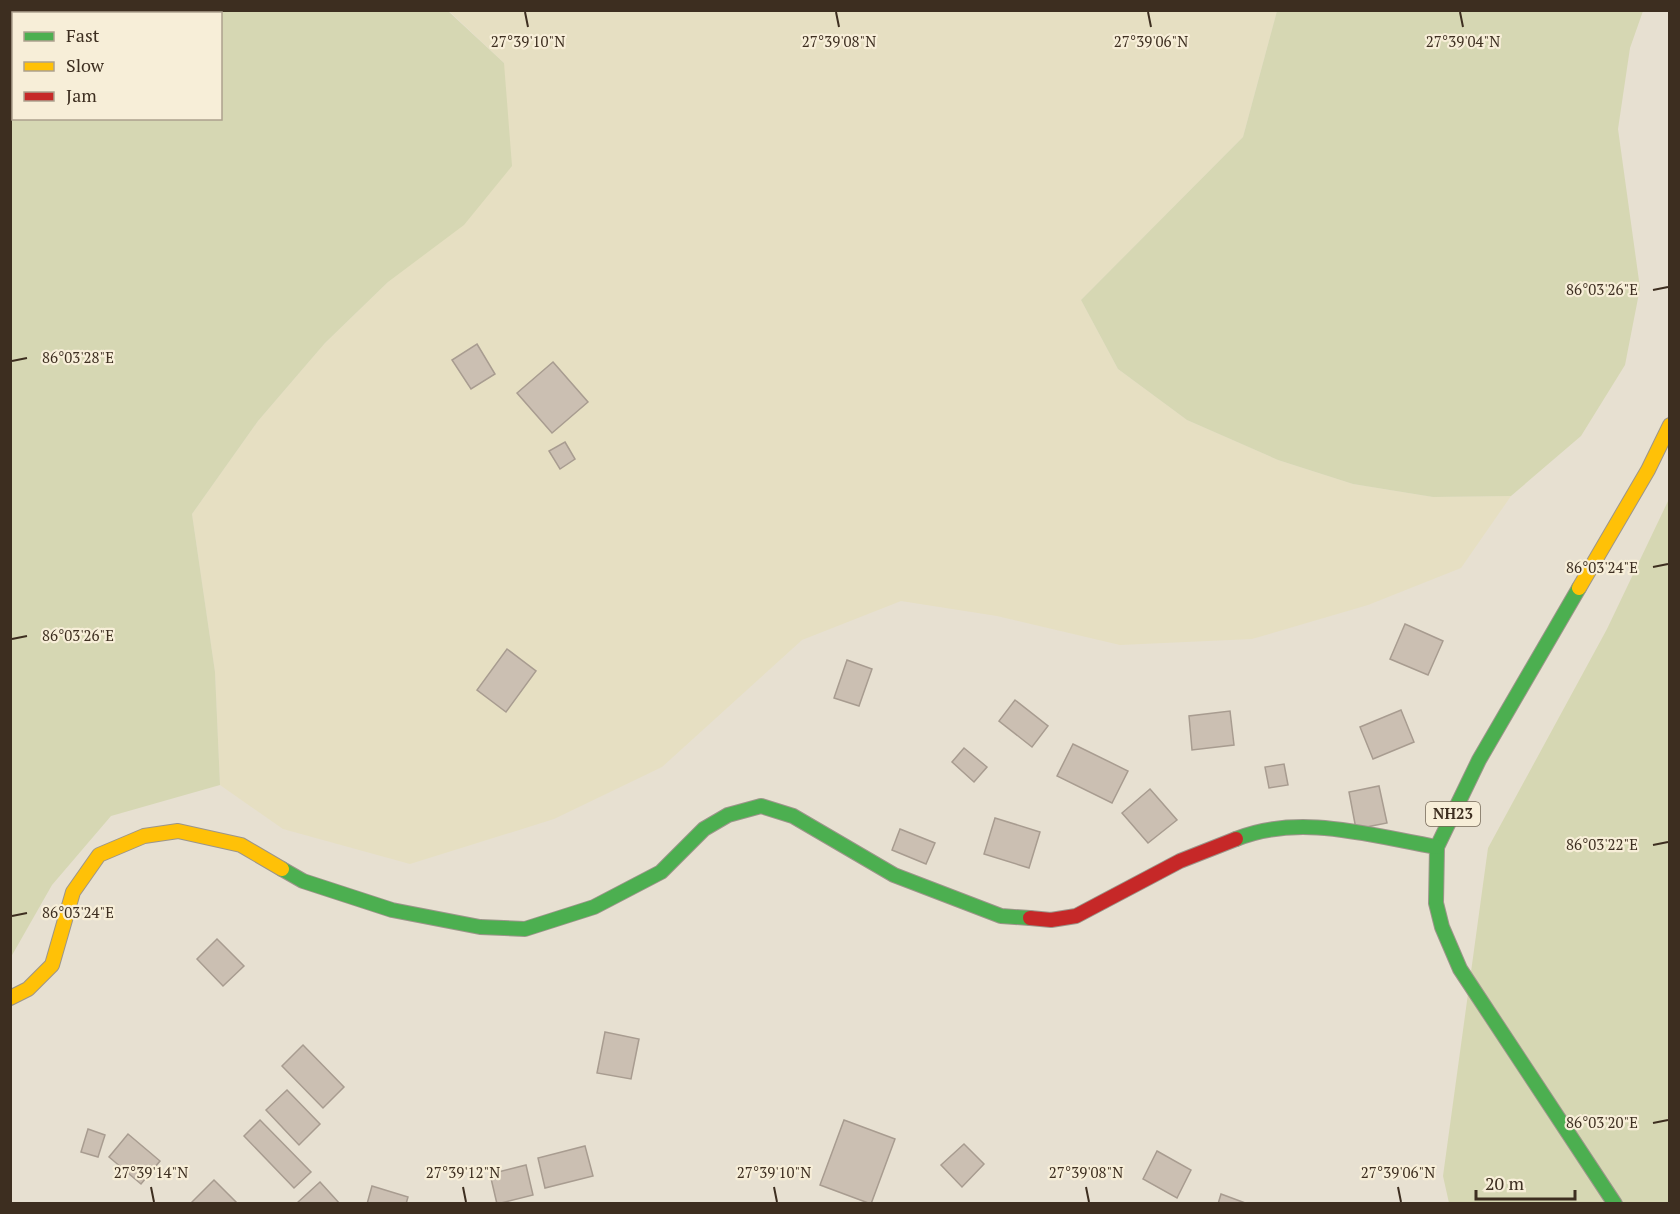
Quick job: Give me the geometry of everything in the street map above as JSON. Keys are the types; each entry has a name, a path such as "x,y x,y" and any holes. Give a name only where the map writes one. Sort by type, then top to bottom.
{"main road":[{"name":"NH23","path":"1615,1203 1460,969 1442,927 1436,903 1437,847 1479,760 1648,470 1670,425"},
{"path":"10,998 28,989 52,965 73,892 99,855 144,836 178,831 241,845 303,881 392,910 480,927 525,929 594,907 661,872 704,829 728,815 761,806 793,816 894,875 1001,916 1051,920 1076,916 1180,861 1258,830 1287,826 1339,830 1437,847"}],"shaded area":[{"path":"448,10 1277,11 1243,137 1081,300 1118,369 1187,420 1278,460 1353,484 1433,497 1511,496 1461,568 1368,605 1252,639 1120,645 997,616 901,601 802,640 662,767 554,819 410,864 283,829 220,785 215,672 192,514 258,421 325,343 388,282 504,63"}],"green space":[{"path":"77,10 448,11 504,63 512,166 464,225 388,282 325,343 258,421 192,514 215,672 220,785 111,816 52,885 11,957 11,34 12,120 222,120 222,12 71,12"},
{"path":"1277,11 1643,11 1630,48 1618,129 1640,288 1625,365 1581,436 1511,496 1433,497 1353,484 1278,460 1187,420 1118,369 1081,300 1243,137"},
{"path":"1669,499 1669,1203 1449,1203 1443,1176 1488,848 1607,629"}],"building":[{"path":"477,344 495,374 471,389 452,360"},
{"path":"553,362 588,402 552,433 517,393"},
{"path":"565,442 575,459 560,469 549,451"},
{"path":"1405,624 1443,641 1428,675 1390,659"},
{"path":"507,649 536,671 506,712 477,690"},
{"path":"847,660 872,669 859,706 834,698"},
{"path":"1015,700 1048,726 1032,747 999,721"},
{"path":"1401,710 1414,742 1373,759 1360,727"},
{"path":"1230,711 1234,745 1192,750 1189,716"},
{"path":"1073,744 1128,771 1112,803 1057,776"},
{"path":"964,748 987,767 974,782 952,762"},
{"path":"1284,764 1288,785 1269,788 1265,767"},
{"path":"1379,786 1387,823 1356,829 1349,792"},
{"path":"1150,789 1177,820 1148,843 1122,813"},
{"path":"995,818 1040,832 1029,868 984,854"},
{"path":"900,829 935,843 926,864 892,850"},
{"path":"217,939 244,966 223,986 197,959"},
{"path":"605,1032 639,1039 631,1079 597,1073"},
{"path":"303,1045 344,1087 323,1108 282,1066"},
{"path":"287,1090 320,1124 299,1145 266,1110"},
{"path":"260,1120 311,1172 294,1188 244,1136"},
{"path":"844,1120 895,1139 871,1204 820,1185"},
{"path":"88,1129 105,1135 98,1157 81,1152"},
{"path":"128,1134 160,1161 141,1184 109,1157"},
{"path":"964,1144 984,1164 962,1187 941,1165"},
{"path":"585,1146 593,1176 545,1188 538,1158"},
{"path":"1157,1151 1191,1170 1177,1198 1143,1179"},
{"path":"526,1165 533,1195 497,1204 490,1174"},
{"path":"214,1180 238,1204 191,1203"},
{"path":"320,1182 340,1204 297,1203"},
{"path":"372,1186 408,1197 406,1204 367,1204"},
{"path":"1221,1194 1248,1204 1218,1204"}],"traffic: fast":[{"path":"1579,588 1479,760 1437,847 1436,903 1442,927 1460,969 1615,1204"},
{"path":"282,869 303,881 392,910 480,927 525,929 594,907 661,872 704,829 728,815 761,806 793,816 894,875 1001,916 1030,918"},
{"path":"1236,839 1260,831 1311,827 1362,833 1437,847"}],"traffic: slow":[{"path":"1579,588 1648,470 1670,425"},
{"path":"10,998 28,989 52,965 73,892 99,855 144,836 178,831 241,845 282,869"}],"traffic: jam":[{"path":"1030,918 1051,920 1076,916 1180,861 1236,839"}]}
